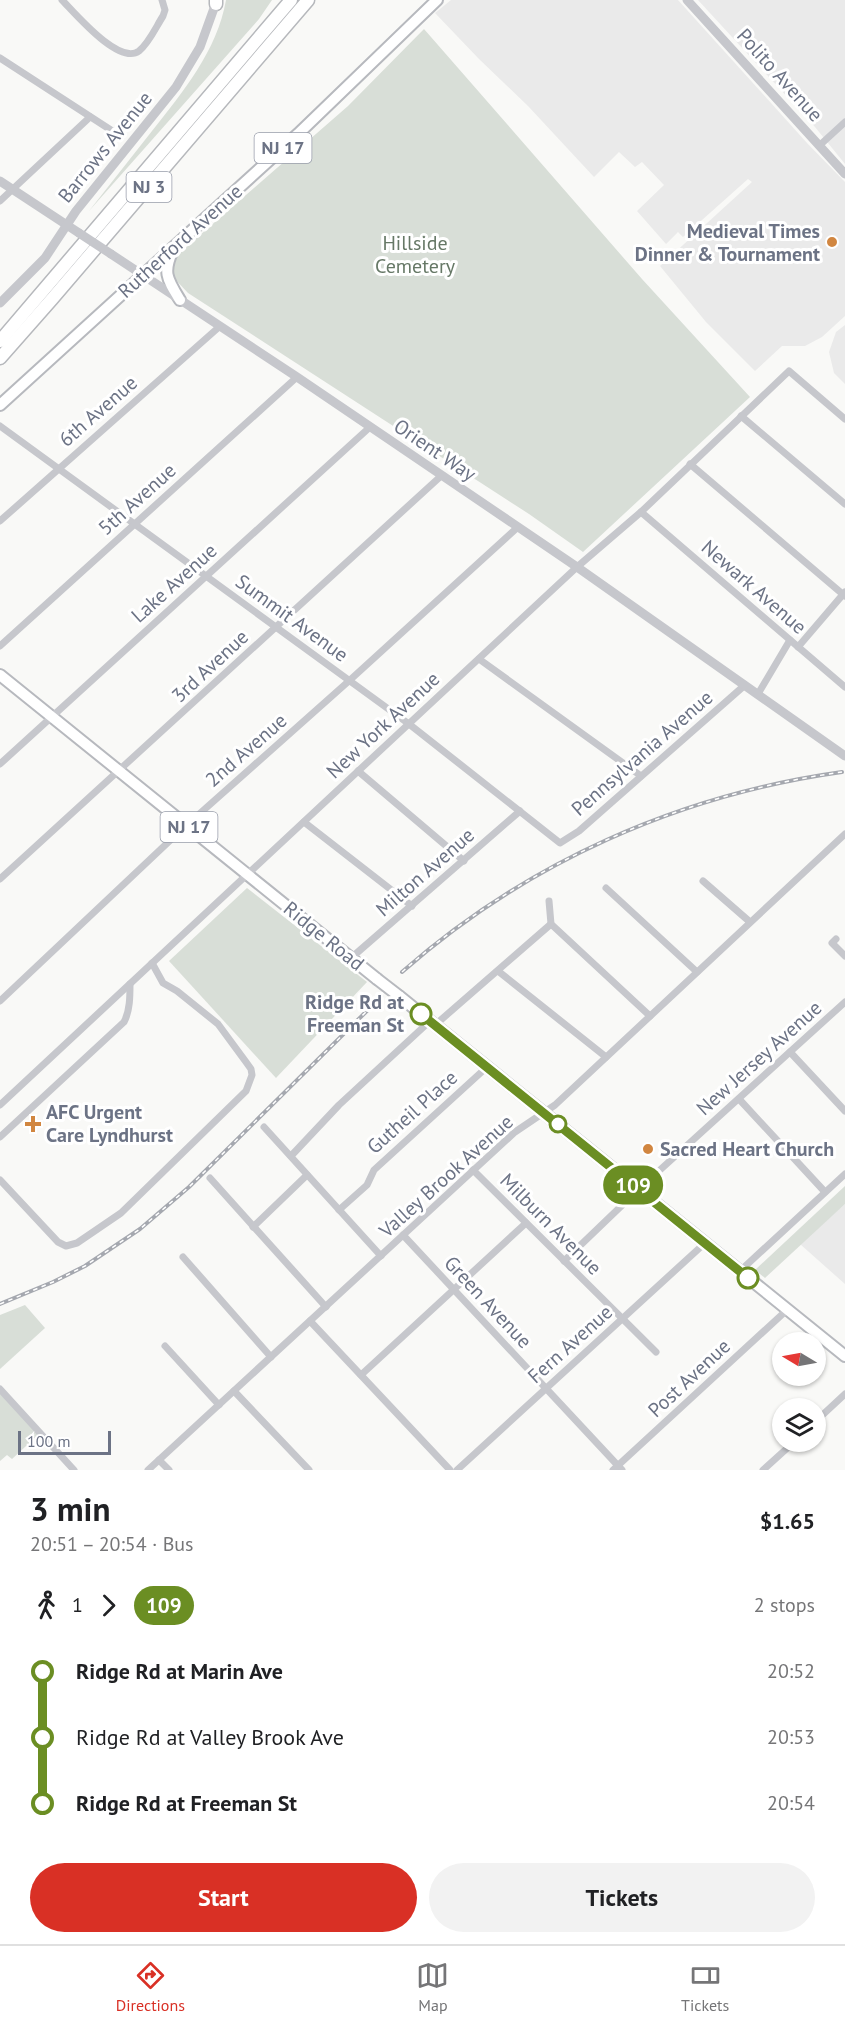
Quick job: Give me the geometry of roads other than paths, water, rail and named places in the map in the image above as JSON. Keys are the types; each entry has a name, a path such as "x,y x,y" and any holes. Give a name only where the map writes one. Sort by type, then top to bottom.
{"highway":[{"path":"266,30 268,15 280,0"},
{"name":"NJ 3","path":"3,335 291,0"},
{"name":"NJ 3","path":"0,358 308,0"}],"main road":[{"name":"Rutherford Avenue","path":"0,405 322,112 437,0"},
{"path":"175,245 166,274 180,300"},
{"name":"Ridge Road","path":"0,675 845,1356"}],"street":[{"path":"62,0 97,36 123,52 132,54 141,50 163,16 165,10 162,0"},
{"name":"Polito Avenue","path":"687,0 845,174"},
{"name":"Barrows Avenue","path":"0,303 45,258 67,225 180,81 200,47 216,1"},
{"path":"0,58 117,134"},
{"path":"0,201 90,117"},
{"path":"820,146 845,122"},
{"name":"Orient Way","path":"0,181 297,377 578,567 845,756"},
{"name":"6th Avenue","path":"0,521 219,327"},
{"name":"New York Avenue","path":"0,1105 578,567 641,512 789,371 845,419"},
{"name":"5th Avenue","path":"0,646 297,377"},
{"path":"741,416 845,504"},
{"name":"Summit Avenue","path":"0,426 350,680 560,843"},
{"name":"Lake Avenue","path":"0,764 370,428"},
{"path":"690,464 844,594 798,647"},
{"name":"3rd Avenue","path":"0,879 441,476"},
{"name":"Newark Avenue","path":"641,512 845,687"},
{"name":"2nd Avenue","path":"1,999 186,825 518,527"},
{"path":"758,694 790,640"},
{"path":"479,659 641,776"},
{"name":"Pennsylvania Avenue","path":"560,843 579,831 745,685"},
{"path":"358,771 464,861"},
{"name":"Milton Avenue","path":"351,958 520,811"},
{"path":"304,822 412,906"},
{"name":"Valley Brook Avenue","path":"148,1470 515,1132 544,1113 606,1057 845,834"},
{"path":"703,881 750,922"},
{"path":"606,888 697,972"},
{"path":"549,901 551,924 650,1016"},
{"path":"291,1156 339,1105 551,924"},
{"path":"836,939 832,943 845,956"},
{"path":"0,1180 58,1242 70,1246 121,1213 246,1091 252,1075 246,1062 218,1024 177,991 163,983 152,963"},
{"path":"498,971 606,1057"},
{"path":"0,1137 124,1022 130,994 129,984"},
{"name":"New Jersey Avenue","path":"564,1261 639,1189 844,1005"},
{"path":"790,1052 845,1111"},
{"name":"Gutheil Place","path":"339,1210 367,1185 374,1170 487,1067"},
{"path":"739,1099 825,1192"},
{"path":"264,1127 381,1256"},
{"name":"Milburn Avenue","path":"473,1170 656,1352"},
{"path":"740,1271 845,1174"},
{"path":"253,1227 307,1175"},
{"path":"210,1178 326,1307"},
{"path":"361,1375 526,1223"},
{"name":"Green Avenue","path":"403,1235 618,1469"},
{"name":"Fern Avenue","path":"457,1470 705,1243"},
{"path":"183,1257 271,1357"},
{"name":"Post Avenue","path":"618,1469 788,1310"},
{"path":"310,1321 450,1470"},
{"path":"165,1346 219,1405"},
{"path":"0,1389 74,1470"},
{"path":"234,1391 309,1470"},
{"path":"826,1412 845,1394"},
{"path":"763,1470 783,1452"},
{"path":"159,1460 169,1470"}],"railway":[{"path":"402,972 450,933 500,898 552,867 607,840 663,817 722,798 781,783 842,772"},
{"path":"0,1304 85,1266 140,1229 189,1187 382,996"}],"place":[{"name":"Medieval Times Dinner & Tournament","path":"832,242"},
{"name":"Ridge Rd at Freeman St","path":"421,1014"},
{"name":"AFC Urgent Care Lyndhurst","path":"33,1124"},
{"name":"Sacred Heart Church","path":"648,1149"}],"park label":[{"name":"Hillside Cemetery","path":"415,254"}]}
